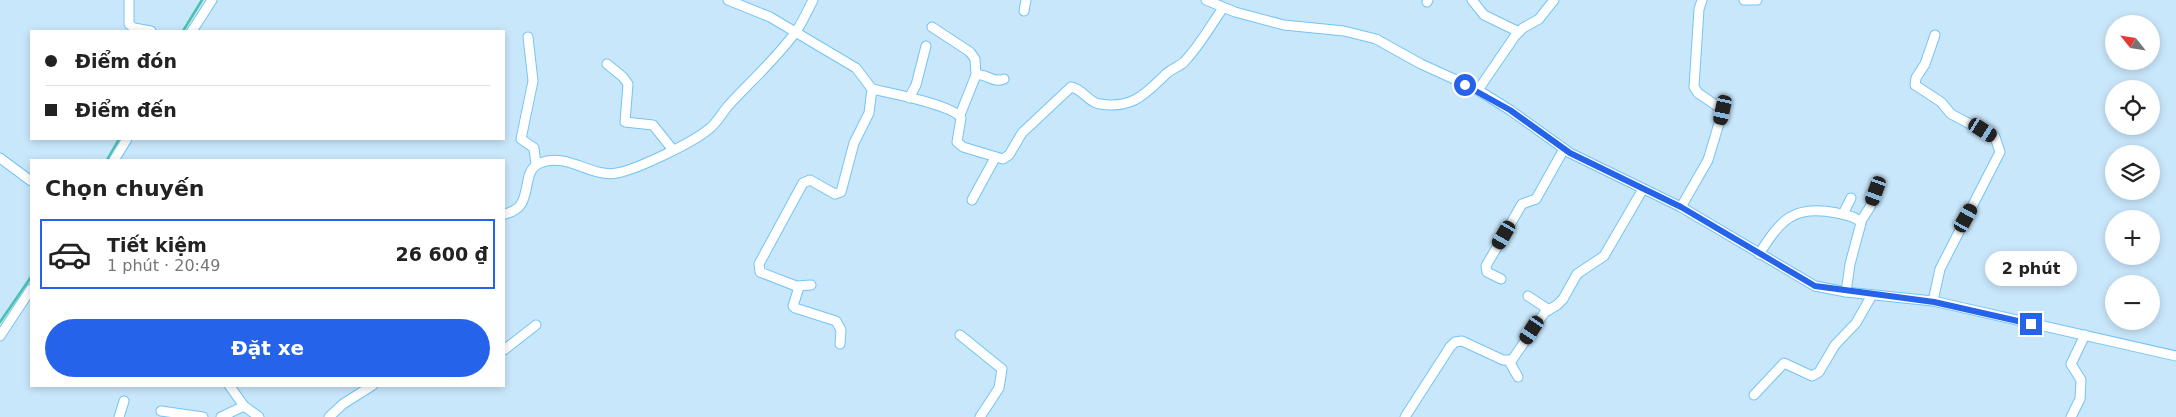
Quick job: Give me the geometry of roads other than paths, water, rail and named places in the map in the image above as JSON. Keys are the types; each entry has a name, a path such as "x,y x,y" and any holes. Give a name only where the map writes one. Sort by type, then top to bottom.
{"street":[{"path":"130,0 128,24 134,28 145,30"},
{"path":"193,30 212,0"},
{"path":"728,0 758,12 796,32 859,70 872,89 869,113 853,146 841,192 835,194 810,180 803,183 758,264 760,272 799,287 811,285"},
{"path":"505,214 514,212 520,206 530,174 536,165 550,160 568,161 602,173 618,173 673,150 712,127 796,32 813,0"},
{"path":"1024,11 1026,0"},
{"path":"1206,0 1223,8 1284,25 1370,36 1421,64 1478,90 1510,110 1564,149 1681,207 1815,286 1846,292 1934,302 2176,356"},
{"path":"1472,0 1484,15 1519,32"},
{"path":"1478,90 1519,32 1539,19 1554,0"},
{"path":"1681,207 1708,160 1723,110 1698,93 1694,87 1699,9 1702,0"},
{"path":"1744,0 1757,0"},
{"path":"932,27 970,52 975,59 976,75 960,115 957,142 963,147 995,158 1006,158 1022,133 1071,87 1077,89 1095,103 1128,103 1140,98 1172,69 1184,62 1223,8"},
{"path":"1934,302 1940,269 2000,152 1994,137 1952,114 1941,102 1915,85 1916,78 1925,64 1935,35"},
{"path":"528,37 533,81 521,139 534,148 536,165"},
{"path":"909,98 916,85 926,46"},
{"path":"607,64 623,77 628,84 625,122 653,125 673,150"},
{"path":"976,75 981,74 997,81 1004,79"},
{"path":"872,89 954,111 960,115"},
{"path":"115,159 126,140"},
{"path":"1500,279 1487,272 1486,266 1522,204 1536,199 1564,149"},
{"path":"0,158 30,180"},
{"path":"972,200 995,158"},
{"path":"1846,292 1850,264 1860,222 1870,207 1877,188"},
{"path":"1508,361 1515,356 1541,317 1563,298 1580,272 1604,256 1643,189"},
{"path":"1843,214 1851,198"},
{"path":"1759,254 1777,225 1798,213 1825,211 1843,214 1860,222"},
{"path":"799,287 793,306 836,321 841,330 840,344"},
{"path":"0,336 30,291"},
{"path":"1754,395 1784,363 1812,376 1819,372 1834,345 1856,323 1872,295"},
{"path":"1528,296 1549,310"},
{"path":"505,349 536,325"},
{"path":"960,335 1002,370 1000,388 980,417"},
{"path":"2071,417 2080,398 2081,380 2071,364 2085,336"},
{"path":"1405,417 1455,342 1462,341 1508,361 1518,377"},
{"path":"230,387 244,406 259,417"},
{"path":"329,417 343,404 370,387"},
{"path":"119,417 124,401"},
{"path":"220,417 244,406"},
{"path":"161,411 203,417"}],"waterway":[{"path":"184,30 202,0"},
{"path":"108,159 118,140"},
{"path":"0,322 30,278"}]}
